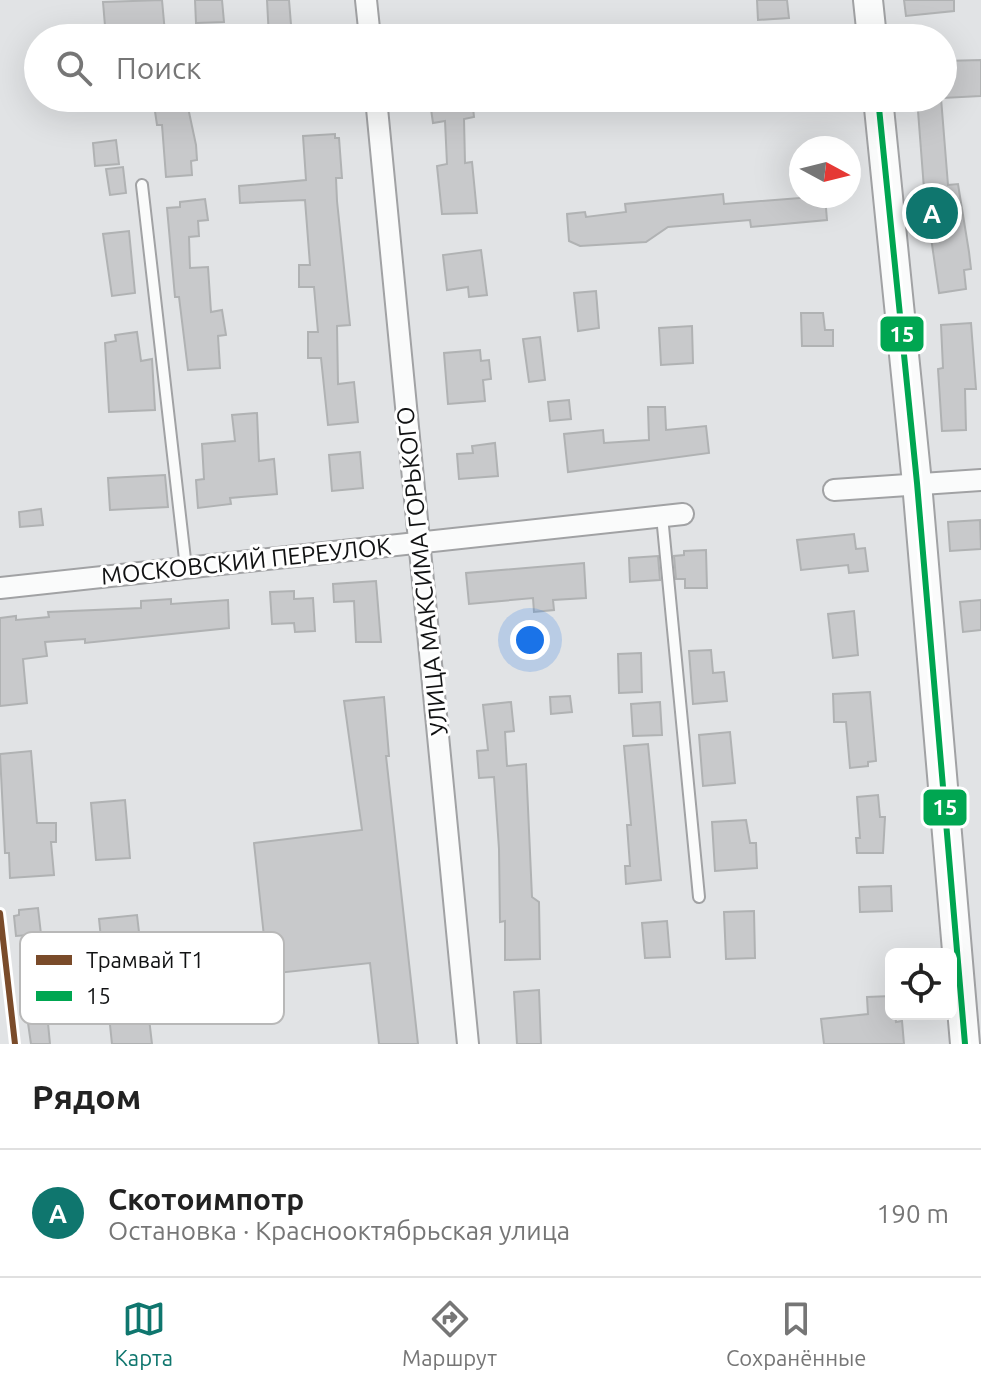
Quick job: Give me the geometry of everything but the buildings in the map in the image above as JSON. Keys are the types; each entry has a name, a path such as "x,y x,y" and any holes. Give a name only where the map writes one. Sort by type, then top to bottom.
{"main road":[{"path":"868,0 871,24"},
{"path":"879,112 917,483 965,1044"}],"street":[{"path":"366,0 369,24"},
{"name":"УЛИЦА МАКСИМА ГОРЬКОГО","path":"377,112 468,1044"},
{"path":"834,490 981,480"},
{"name":"МОСКОВСКИЙ ПЕРЕУЛОК","path":"0,588 683,514"}],"lane":[{"path":"142,185 186,568"},
{"path":"662,516 699,897"}],"tram line":[{"name":"T1","path":"0,913 15,1044"}],"transit line":[{"name":"15","path":"879,112 917,483 965,1044"}],"place":[{"name":"Скотоимпотр","path":"932,213"}]}
